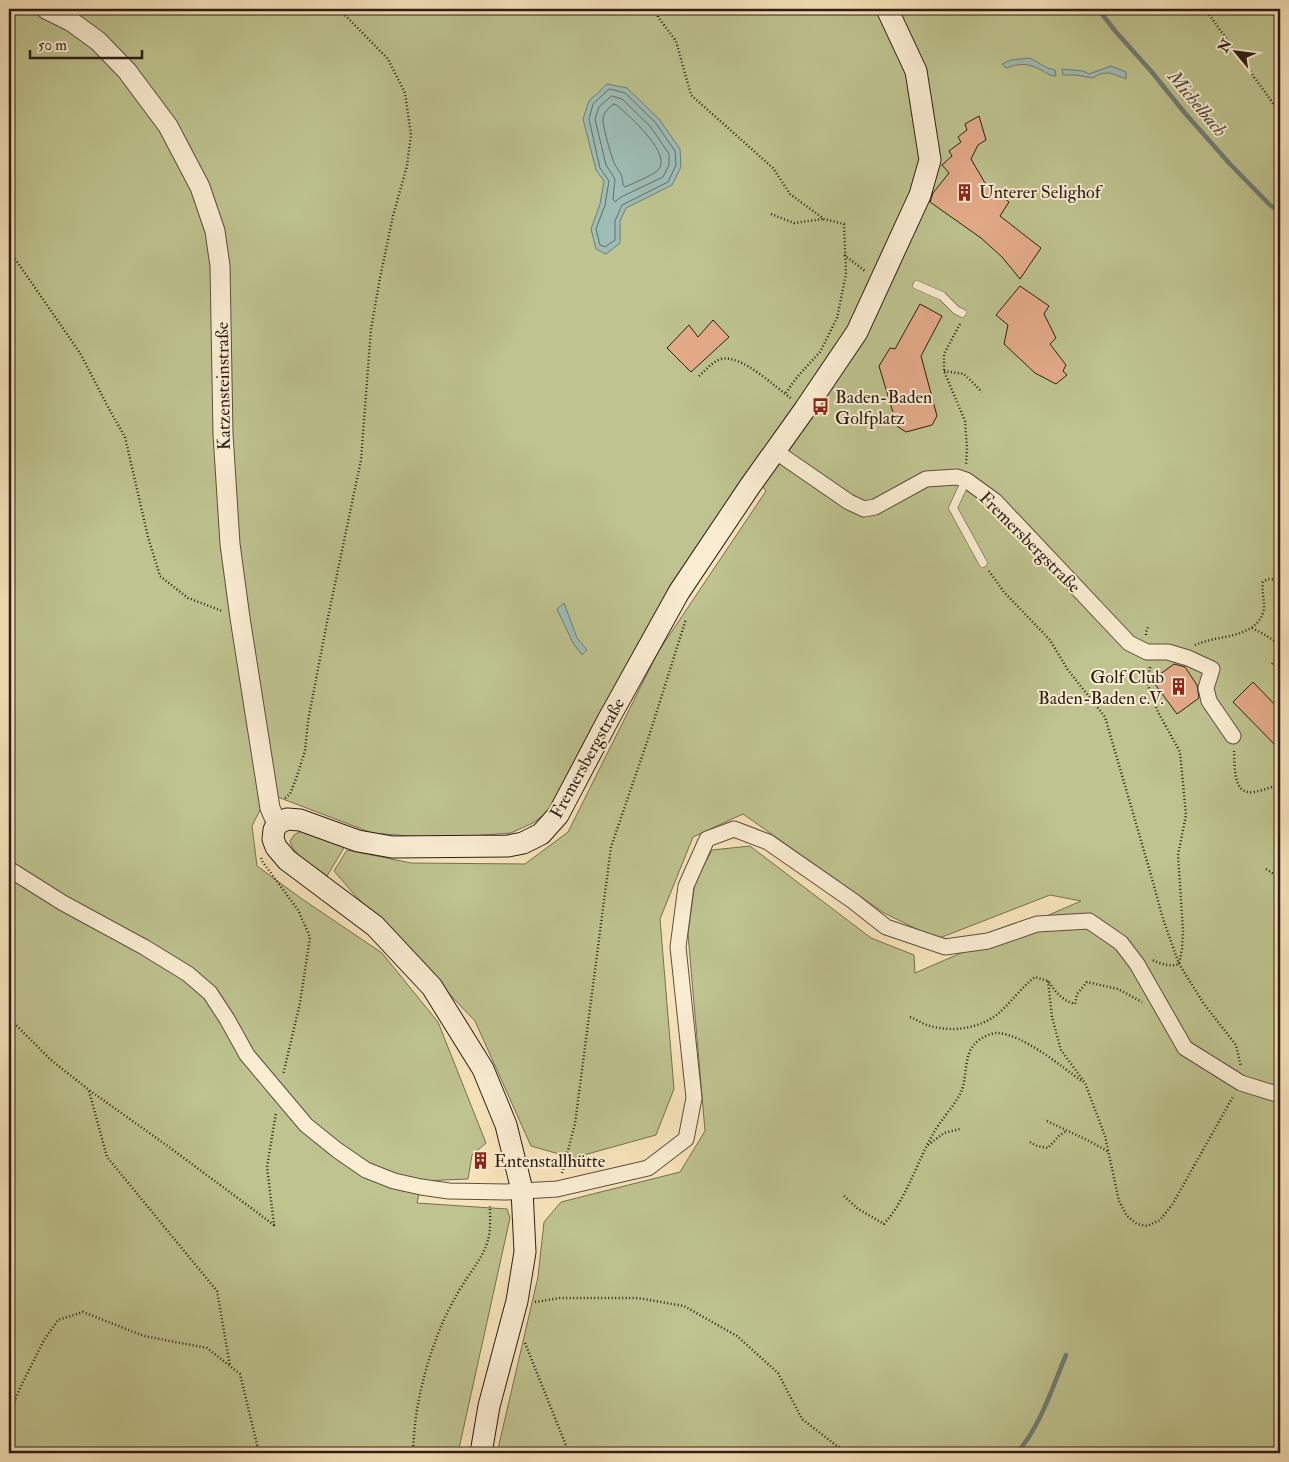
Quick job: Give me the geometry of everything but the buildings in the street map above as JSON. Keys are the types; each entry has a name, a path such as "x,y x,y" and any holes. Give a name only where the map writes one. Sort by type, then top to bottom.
{"main road":[{"name":"Fremersbergstraße","path":"274,816 300,820 358,841 392,847 508,846 541,834 558,815 679,592 857,332 920,195 930,160 916,72 887,9"},
{"path":"274,816 273,838 276,848 287,860 375,926 432,987 483,1069 506,1125 522,1190 525,1302 489,1406 481,1453"}],"street":[{"name":"Katzensteinstraße","path":"46,9 72,22 98,41 127,70 168,126 200,187 215,231 220,266 223,434 230,544 240,618 274,816"},
{"name":"Fremersbergstraße","path":"775,450 849,502 864,509 875,507 926,480 957,477 966,480 995,501 1129,643 1147,652 1168,652 1188,658 1212,669 1206,688 1209,701 1233,736"},
{"path":"9,869 63,903 144,947 188,974 210,992 247,1055 306,1125 366,1170 394,1181 421,1187 449,1191 491,1192 558,1189 648,1168 686,1139 694,1098 678,946 686,886 707,839 734,829 768,842 853,900 886,928 945,947 988,940 1037,924 1088,921 1121,943 1137,964 1185,1048 1241,1084 1280,1095"}],"lane":[{"path":"917,285 942,296 956,310 962,313"},
{"path":"966,480 953,508 984,563"}],"path":[{"path":"274,816 290,794 305,751 308,721 361,460 374,312 393,216 407,166 411,135 405,93 388,59 339,9"},
{"path":"658,9 658,17 676,41 691,95 773,168 790,194 824,219"},
{"path":"1205,9 1280,113"},
{"path":"771,214 794,223 824,219 844,224 846,274 837,318 820,352 798,376 785,394"},
{"path":"9,250 80,353 125,436 148,537 160,576 188,598 240,618"},
{"path":"844,255 880,282"},
{"path":"962,313 961,321 944,354 944,371 965,421 968,448 966,480"},
{"path":"699,376 713,362 723,359 734,360 751,368 806,409"},
{"path":"944,371 964,374 982,392"},
{"path":"984,563 1004,592 1050,640 1068,670 1105,717 1150,868 1163,919 1179,964 1204,1004 1236,1046 1241,1064 1241,1084 1172,1205 1160,1220 1146,1226 1137,1224 1127,1216 1119,1201 1105,1136 1085,1083 1061,1050 1052,1017 1048,981"},
{"path":"1188,658 1190,648 1197,643 1249,630 1257,623 1263,613 1264,603 1261,591 1263,582 1268,579 1280,580"},
{"path":"558,1189 575,1124 611,847 686,618"},
{"path":"1251,628 1280,645"},
{"path":"1153,651 1147,682 1157,710 1180,752 1186,815 1178,855 1183,931 1179,964"},
{"path":"1272,664 1280,654"},
{"path":"1233,736 1239,787 1245,792 1252,793 1280,784"},
{"path":"9,1018 51,1060 89,1090 274,1225 267,1167 279,1094 300,1003 310,937 298,910 262,861 259,853"},
{"path":"1266,869 1280,878"},
{"path":"1137,964 1137,959 1147,957 1163,965 1172,966 1179,964"},
{"path":"910,1016 926,1024 950,1029 976,1025 989,1020 1000,1012 1026,984 1036,978 1048,981 1066,1001 1075,1004 1077,994 1087,982 1118,989 1141,1002 1158,1001"},
{"path":"844,1196 858,1209 884,1224 905,1194 933,1133 962,1091 969,1054 973,1045 983,1038 996,1033 1014,1037 1043,1053 1085,1083"},
{"path":"89,1090 107,1157 217,1291 230,1366"},
{"path":"1047,1121 1109,1152"},
{"path":"927,1146 944,1133 960,1130"},
{"path":"1030,1142 1037,1146 1048,1148 1066,1131"},
{"path":"413,1453 414,1427 422,1384 436,1341 447,1314 462,1286 481,1259 489,1239 491,1192"},
{"path":"525,1302 560,1298 630,1298 684,1306 737,1336 778,1374 802,1419 837,1446 853,1453"},
{"path":"9,1415 44,1340 58,1320 83,1312 144,1336 207,1348 240,1374 259,1453"},
{"path":"525,1342 569,1453"}],"green space":[{"path":"9,9 1280,9 1280,1453 497,1453 538,1277 544,1222 561,1202 680,1172 705,1131 688,934 695,882 712,850 750,846 871,938 914,955 915,973 1081,901 1050,895 937,939 884,913 743,814 693,837 660,919 674,1089 656,1135 573,1158 531,1146 475,1021 334,871 347,850 411,863 525,864 568,832 658,652 766,491 751,471 549,811 533,823 511,833 444,838 372,833 275,796 261,808 252,826 257,866 382,953 438,1022 486,1143 472,1155 468,1179 422,1181 417,1203 507,1209 510,1218 458,1453 9,1453"},
{"path":"301,831 345,846 327,876 306,861 292,846 290,841 294,835"}],"water":[{"path":"1029,58 1047,68 1055,70 1056,76 1028,65 1016,65 1006,68 1002,64 1011,60"},
{"path":"1111,66 1126,72 1126,79 1110,73 1093,78 1063,75 1062,69 1083,71 1089,74"},
{"path":"607,84 627,88 659,119 680,149 681,167 672,185 626,208 620,221 620,243 606,254 596,249 591,229 600,204 604,181 596,170 583,119 589,101"},
{"path":"564,603 577,638 587,650 582,655 573,643 557,609"}],"waterway":[{"name":"Michelbach","path":"1098,9 1230,164 1270,205 1280,212"},
{"path":"1017,1453 1033,1431 1066,1355"}],"place":[{"name":"Unterer Selighof","path":"965,192"},
{"name":"Baden-Baden Golfplatz","path":"821,407"},
{"name":"Golf Club Baden-Baden e.V.","path":"1178,687"},
{"name":"Entenstallhütte","path":"480,1161"}]}
